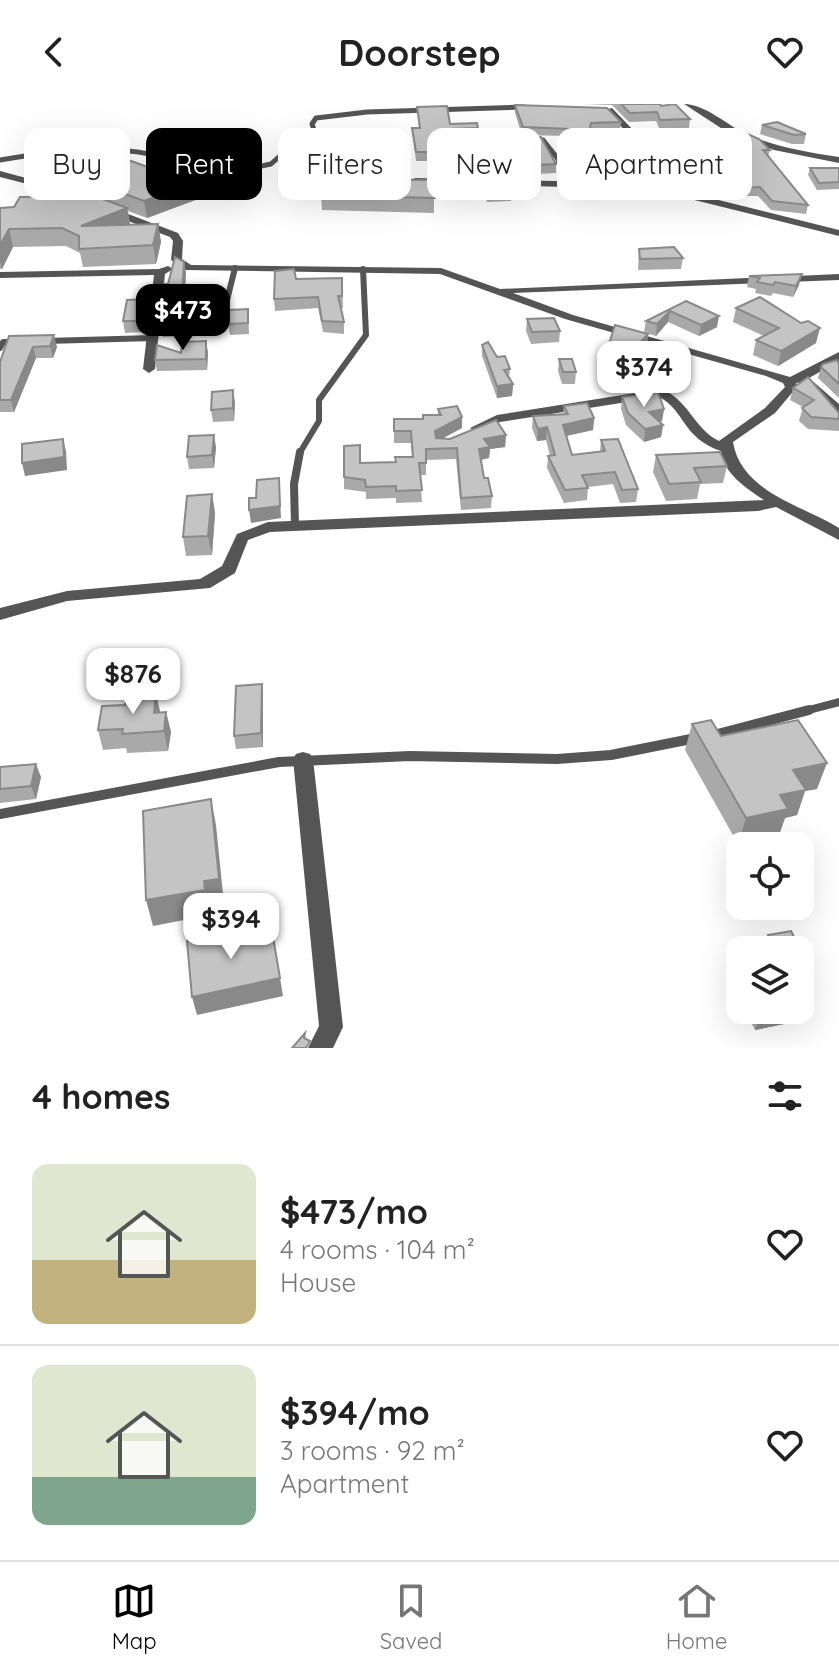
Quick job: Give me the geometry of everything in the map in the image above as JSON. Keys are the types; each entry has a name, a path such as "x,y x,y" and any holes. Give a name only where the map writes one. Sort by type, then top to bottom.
{"street":[{"path":"688,104 726,128"},
{"path":"596,111 609,110 626,128"},
{"path":"752,139 798,155 839,160"},
{"path":"0,174 38,184 174,235 178,241 176,260 179,265"},
{"path":"411,181 557,182"},
{"path":"706,200 839,233"},
{"path":"0,275 160,272 179,265 189,268 441,271 569,317 810,382 839,411"},
{"path":"149,369 160,272"},
{"path":"500,291 839,277"},
{"path":"839,356 794,380 785,396 726,441 725,448 727,457 738,470 776,502 839,535"},
{"path":"470,432 497,419 660,393 671,397 697,436 710,445 725,448"},
{"path":"0,614 67,596 204,584 229,569 242,537 268,527 758,506 776,502"},
{"path":"303,759 331,1027 320,1048"}],"lane":[{"path":"0,160 73,153 142,153 166,157 196,170 228,173 271,164 278,154 305,145 315,133 312,124 316,118 367,112 532,107"},
{"path":"541,140 557,155"},
{"path":"221,324 235,268"},
{"path":"295,526 294,466 306,434 319,421 319,400 366,335 363,269"},
{"path":"33,341 153,338"},
{"path":"1,344 18,342"},
{"path":"0,814 303,759 410,756 557,759 611,755 714,735 839,702"}],"building":[{"path":"621,104 675,104 690,119 660,120 657,112 630,113"},
{"path":"515,105 607,108 621,122 591,123 590,128 523,127"},
{"path":"447,106 450,124 477,123 478,128 427,128 427,152 416,152 412,128 420,128 417,107"},
{"path":"777,122 806,134 794,135 762,125"},
{"path":"752,136 770,150 763,150 808,205 772,201 760,187 752,187"},
{"path":"541,137 556,164 541,165"},
{"path":"130,161 146,167 147,200 130,196"},
{"path":"810,168 839,168 839,182 819,183"},
{"path":"411,180 427,180 427,198 411,197"},
{"path":"20,197 24,197 24,200 106,200 127,208 81,226 158,224 153,245 79,249 79,236 62,228 9,229 0,245 0,208 14,207"},
{"path":"674,247 683,258 640,259 639,249"},
{"path":"175,257 184,262 180,324 161,325 164,284 168,284"},
{"path":"294,269 296,279 342,278 342,296 338,296 344,322 322,321 318,297 274,299 275,271"},
{"path":"802,274 796,286 757,282 760,278 749,276"},
{"path":"760,297 801,323 808,321 820,328 781,351 756,340 779,328 736,308"},
{"path":"145,299 142,321 123,321 127,300"},
{"path":"686,301 719,316 701,325 670,311 657,324 646,321"},
{"path":"248,309 248,323 228,324 229,310"},
{"path":"554,318 560,331 532,332 527,319"},
{"path":"615,325 648,334 639,344 634,364 604,360"},
{"path":"54,335 50,346 33,347 11,400 0,400 0,362 9,336"},
{"path":"206,341 206,359 155,360 157,345 181,353 182,342"},
{"path":"488,342 497,357 505,356 510,369 504,370 513,384 497,386 482,345"},
{"path":"559,359 572,359 576,372 563,372"},
{"path":"837,360 839,364 839,384 821,367"},
{"path":"808,377 839,413 839,419 811,417 802,408 814,400 793,388"},
{"path":"233,390 233,408 211,410 212,392"},
{"path":"658,392 664,409 649,412 663,425 645,429 628,413 622,397"},
{"path":"587,403 594,418 563,425 572,455 605,451 601,440 618,439 638,489 622,490 615,472 582,475 588,488 565,490 548,456 555,455 547,427 538,429 533,416 568,414 564,406"},
{"path":"457,406 462,417 435,431 436,438 450,439 496,420 506,435 484,439 490,447 479,449 484,478 488,478 492,496 461,498 457,448 426,449 426,463 419,463 422,490 396,491 396,486 366,487 365,480 344,477 344,446 360,445 360,463 396,462 395,457 413,457 411,431 394,431 394,419 423,419 423,415 441,415 438,409"},
{"path":"214,435 212,455 187,457 189,436"},
{"path":"63,439 64,457 22,463 22,444"},
{"path":"720,452 727,466 694,468 701,482 669,484 656,455"},
{"path":"279,478 280,506 249,510 249,498 256,498 257,480"},
{"path":"212,494 208,536 183,537 187,496"},
{"path":"262,684 261,733 234,736 236,686"},
{"path":"156,695 154,713 166,712 164,731 122,734 123,729 98,730 102,706 125,705 127,697"},
{"path":"711,720 721,736 798,720 827,763 793,770 806,790 780,795 788,809 746,818 692,724"},
{"path":"36,764 31,786 0,789 0,767"},
{"path":"211,799 219,879 204,881 205,890 146,900 143,811"},
{"path":"258,926 259,940 273,937 280,978 192,997 187,941"},
{"path":"791,931 794,936 769,936"},
{"path":"305,1033 304,1038 310,1041 306,1048 292,1048"}]}
